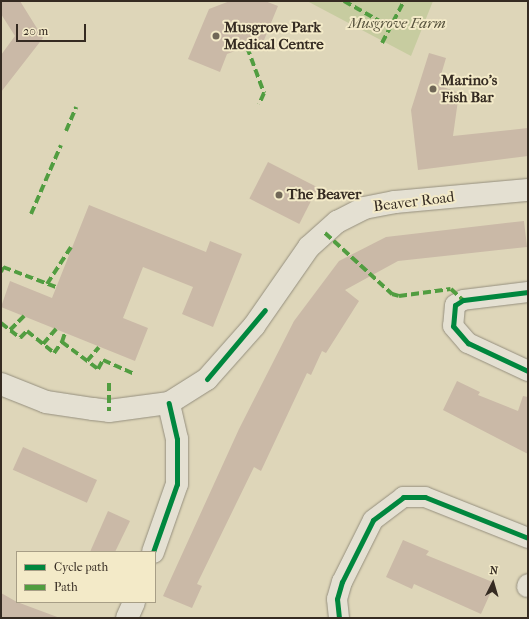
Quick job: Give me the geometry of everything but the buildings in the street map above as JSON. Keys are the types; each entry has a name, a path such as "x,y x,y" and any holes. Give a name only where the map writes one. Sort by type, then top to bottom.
{"main road":[{"name":"Beaver Road","path":"169,403 207,379 254,326 309,247 337,222 364,208 395,202 528,190"},
{"path":"1,384 46,402 109,411 169,403 177,438 177,477 174,497 153,551"},
{"path":"128,618 134,603"}],"street":[{"path":"528,292 463,300 455,305 453,326 468,343 528,371"},
{"path":"339,618 338,599 342,582 373,520 403,497 425,497 528,538"}],"green space":[{"name":"Musgrove Farm","path":"307,1 433,1 411,56"}],"marked path":[{"path":"344,1 390,27"},
{"path":"382,43 404,1"},
{"path":"247,47 264,93 259,104"},
{"path":"66,131 76,107"},
{"path":"31,214 61,145"},
{"path":"325,233 392,294 399,296 451,289 463,300"},
{"path":"47,284 71,247"},
{"path":"1,272 3,267 56,287"},
{"path":"10,330 24,316"},
{"path":"1,323 20,338 27,331 54,353 62,342 98,369 103,360 135,374"},
{"path":"43,344 56,329"},
{"path":"62,342 65,333"},
{"path":"87,361 99,347"},
{"path":"109,383 109,411"}],"cycle path":[{"path":"528,292 463,300 455,305 453,326 468,343 528,371"},
{"path":"207,379 265,310"},
{"path":"153,551 177,484 177,439 169,403"},
{"path":"339,618 337,599 342,582 373,520 403,497 425,497 528,538"}],"place":[{"name":"Musgrove Park Medical Centre","path":"216,36"},
{"name":"Marino's Fish Bar","path":"433,89"},
{"name":"The Beaver","path":"279,195"}]}
